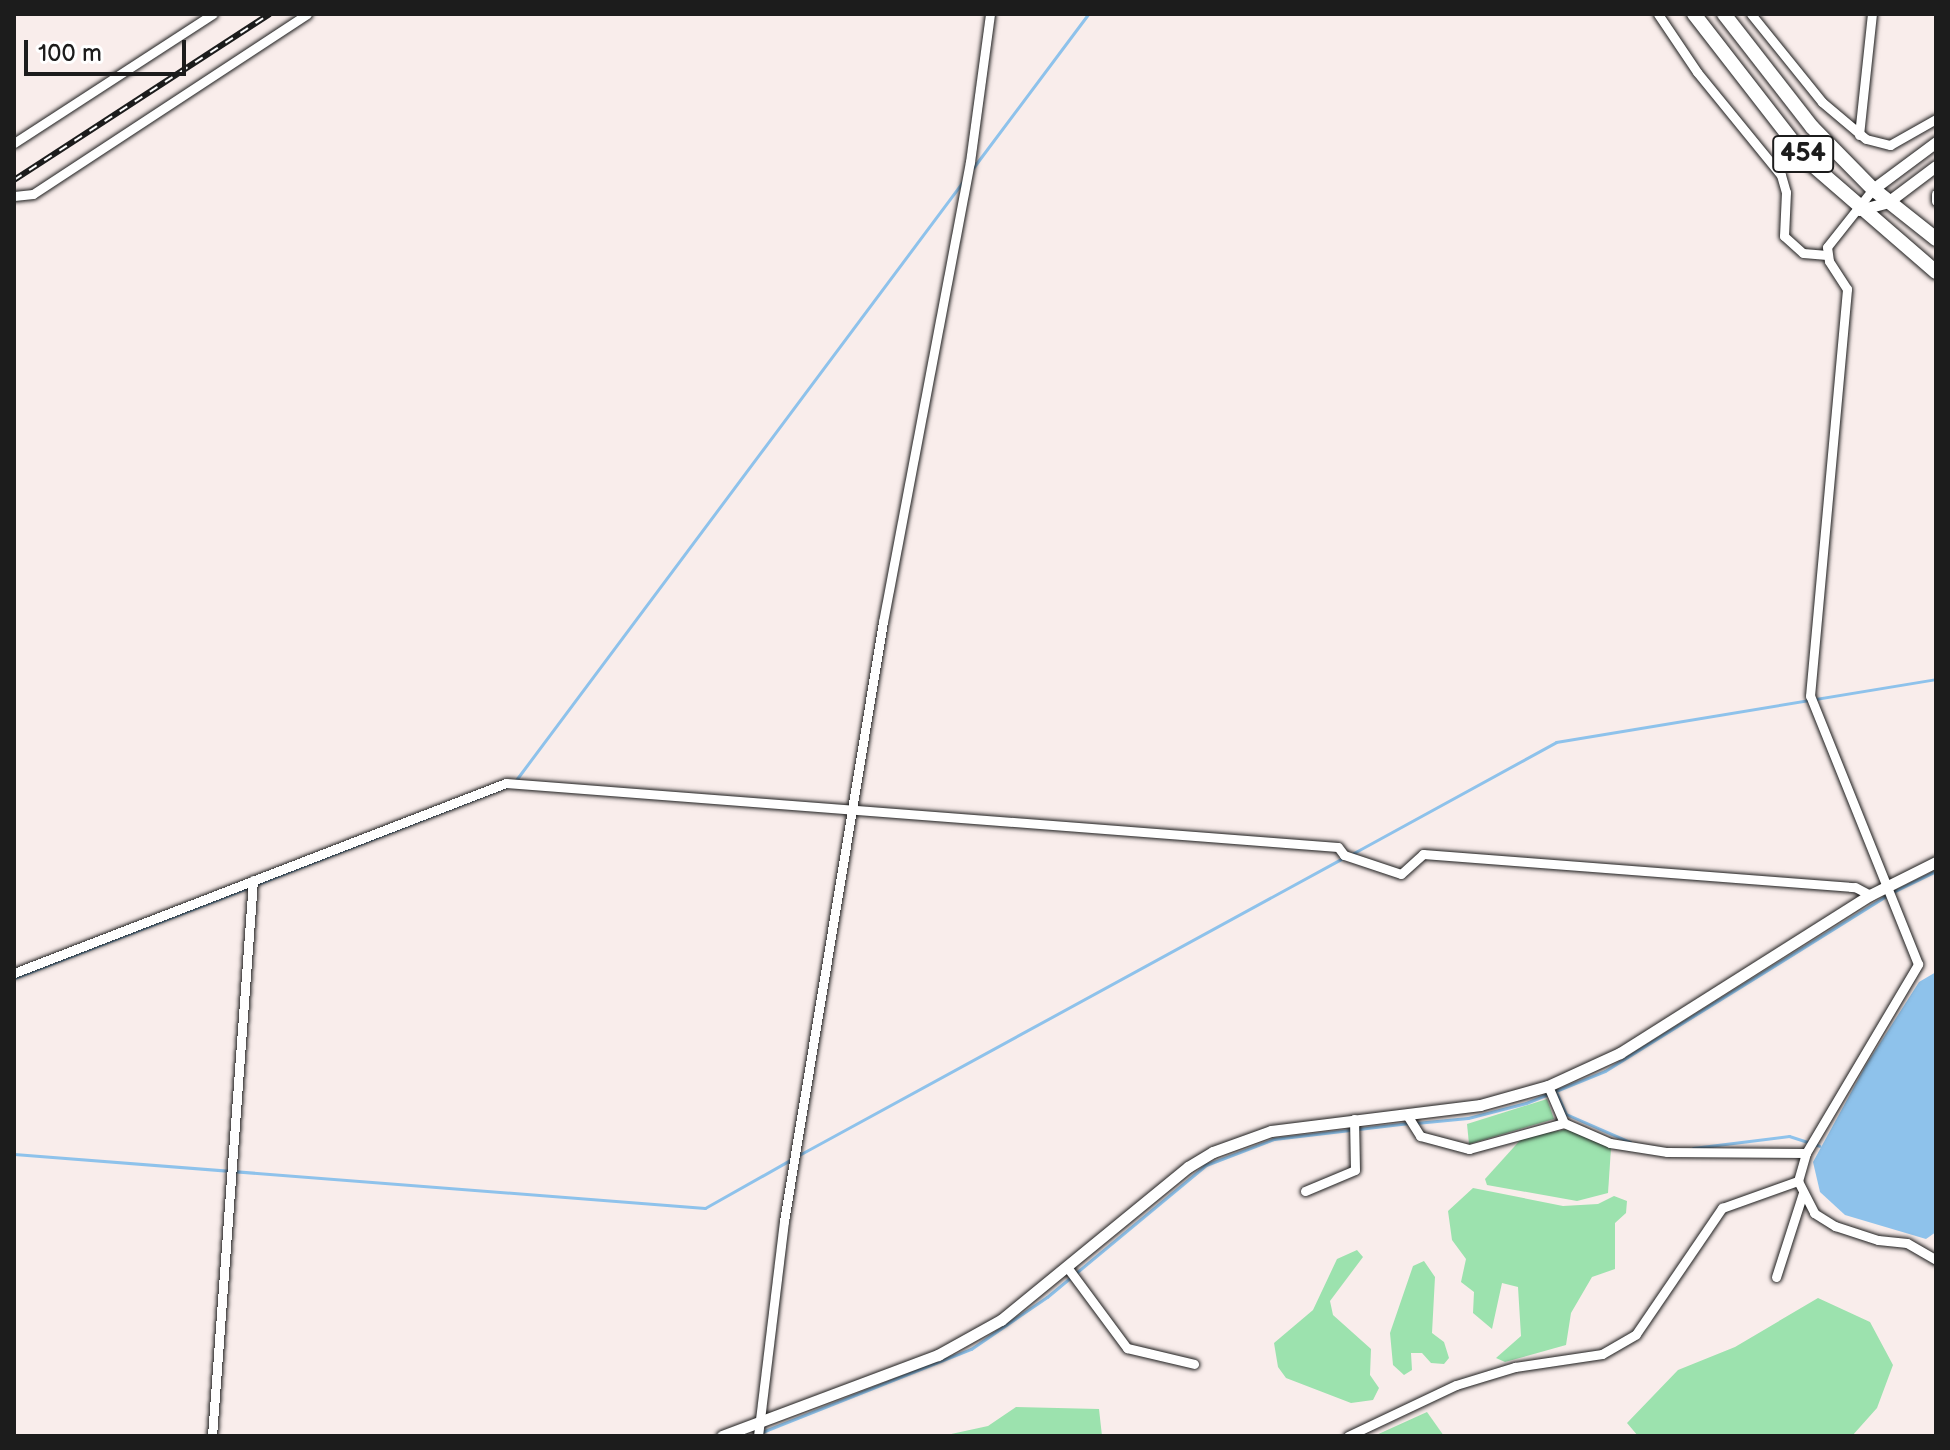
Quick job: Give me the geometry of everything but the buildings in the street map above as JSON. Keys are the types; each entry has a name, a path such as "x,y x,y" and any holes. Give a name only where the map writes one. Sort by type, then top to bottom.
{"highway":[{"name":"454","path":"1694,14 1751,93 1859,210 1936,272"},
{"name":"454","path":"1724,14 1802,115 1873,189 1936,239"}],"street":[{"path":"14,143 213,14"},
{"path":"16,194 33,194 307,14"},
{"path":"758,1436 784,1221 915,438 970,162 990,14"},
{"path":"1658,14 1697,72 1781,175 1786,192 1784,236 1803,253 1827,255"},
{"path":"1751,14 1822,102 1859,135 1890,145 1936,119"},
{"path":"1859,135 1872,14"},
{"path":"1936,142 1873,189 1859,210 1831,239 1827,255 1847,289 1810,696 1918,964 1806,1153 1798,1181 1814,1213 1835,1226 1878,1240 1907,1243 1936,1260"},
{"path":"1859,210 1888,202 1936,166"},
{"path":"1936,194 1936,201"},
{"path":"14,973 507,782 1338,847 1344,855 1401,874 1423,854 1855,887 1870,895"},
{"path":"722,1436 938,1355 1001,1320 1188,1167 1213,1152 1271,1131 1480,1105 1548,1086 1620,1053 1870,895 1936,862"},
{"path":"212,1436 253,881"},
{"path":"1548,1086 1564,1123"},
{"path":"1407,1115 1420,1136 1469,1149 1564,1123 1647,1151 1806,1153"},
{"path":"1305,1191 1355,1170 1354,1119"},
{"path":"1348,1436 1456,1385 1619,1346 1645,1325 1722,1208 1798,1181"},
{"path":"1776,1277 1803,1193"},
{"path":"1067,1267 1127,1348 1194,1364"}],"green space":[{"path":"1547,1099 1554,1119 1469,1144 1467,1124"},
{"path":"1569,1129 1611,1148 1608,1193 1577,1201 1487,1185 1485,1179 1523,1137"},
{"path":"1473,1188 1563,1206 1598,1204 1614,1196 1627,1201 1626,1213 1615,1223 1615,1269 1592,1277 1571,1313 1566,1345 1505,1362 1496,1358 1521,1336 1518,1287 1502,1283 1492,1329 1473,1313 1474,1292 1461,1282 1466,1259 1452,1240 1448,1211"},
{"path":"1357,1250 1363,1257 1330,1301 1333,1315 1371,1349 1370,1375 1379,1388 1373,1400 1351,1403 1286,1378 1278,1367 1274,1343 1313,1310 1337,1259"},
{"path":"1424,1261 1435,1277 1432,1333 1444,1342 1449,1358 1444,1364 1431,1363 1422,1353 1411,1353 1412,1370 1404,1375 1393,1365 1390,1333 1413,1266"},
{"path":"1818,1298 1870,1322 1893,1365 1877,1408 1852,1436 1638,1436 1627,1423 1678,1370 1735,1347"},
{"path":"1016,1407 1099,1409 1102,1436 942,1436 988,1426"},
{"path":"1427,1412 1444,1436 1374,1436"}],"water":[{"path":"1936,972 1936,1232 1926,1239 1845,1215 1820,1192 1813,1162 1866,1065 1919,982"}],"waterway":[{"path":"973,168 1088,14"},
{"path":"516,780 964,180"},
{"path":"1350,855 1556,742 1936,679"},
{"path":"257,884 510,785"},
{"path":"799,1155 1343,858"},
{"path":"1893,892 1936,871"},
{"path":"14,978 250,887"},
{"path":"1416,1123 1468,1118 1526,1103 1605,1071 1886,896"},
{"path":"1557,1094 1566,1114 1630,1142"},
{"path":"762,1432 971,1349 1047,1297 1206,1165 1274,1139 1409,1123"},
{"path":"1693,1148 1789,1136 1819,1146"},
{"path":"14,1154 705,1208 792,1159"}],"railway":[{"path":"14,180 270,14"}]}
